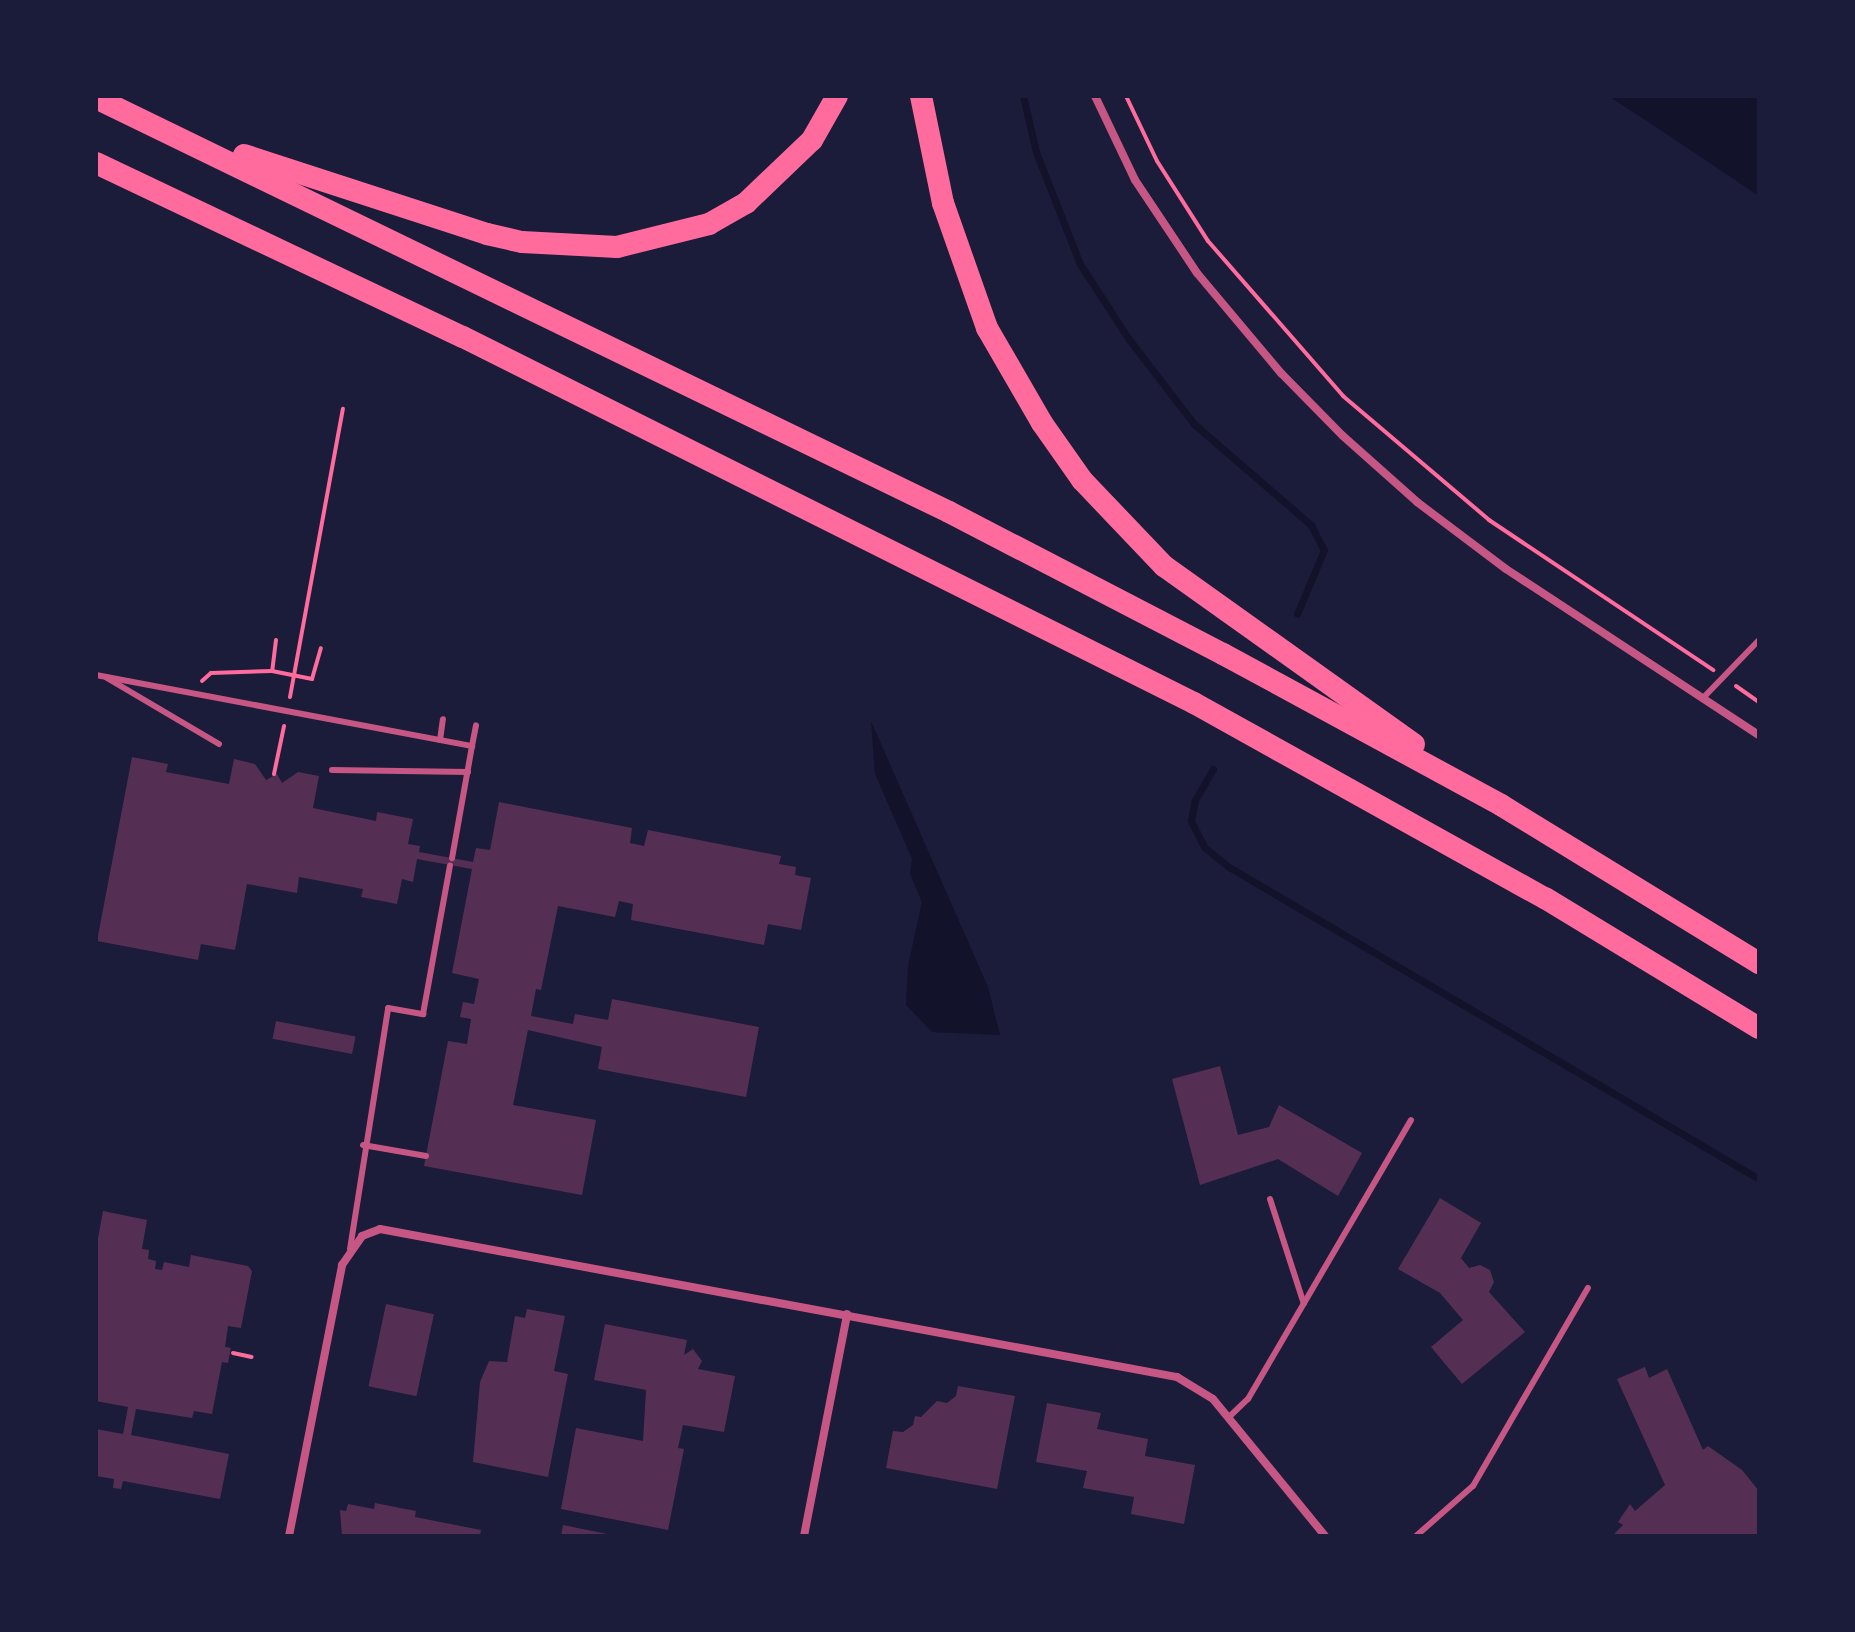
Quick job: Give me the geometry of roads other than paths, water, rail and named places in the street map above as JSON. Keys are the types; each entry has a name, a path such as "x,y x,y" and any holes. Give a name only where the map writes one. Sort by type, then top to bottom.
{"highway":[{"path":"164,129 487,234 547,245 617,247 686,232 746,203 812,140 837,96"},
{"path":"921,96 943,203 987,328 1042,423 1082,480 1164,566 1501,805"},
{"path":"96,98 949,512 1501,805 1759,963"},
{"path":"96,163 463,337 1194,703 1545,898 1759,1028"}],"street":[{"path":"1095,96 1135,180 1197,273 1281,373 1343,436 1473,545 1759,735"},
{"path":"289,1536 342,1265 350,1249 380,1229 399,1229 1177,1377 1195,1384 1228,1418 1325,1536"},
{"path":"804,1536 847,1314"}],"lane":[{"path":"1703,698 1759,640"},
{"path":"100,675 472,746"},
{"path":"100,675 219,744"},
{"path":"440,740 443,719"},
{"path":"350,1249 363,1145 388,1008 423,1014 476,725"},
{"path":"332,770 468,772"},
{"path":"1228,1418 1248,1399 1411,1120"},
{"path":"363,1145 426,1156"},
{"path":"1270,1199 1304,1304"},
{"path":"1416,1536 1473,1486 1588,1288"}],"waterway":[{"path":"1023,96 1036,152 1080,264 1128,338 1194,424 1311,525 1324,550 1297,614"},
{"path":"1213,769 1195,800 1191,821 1204,847 1229,867 1759,1179"}]}
